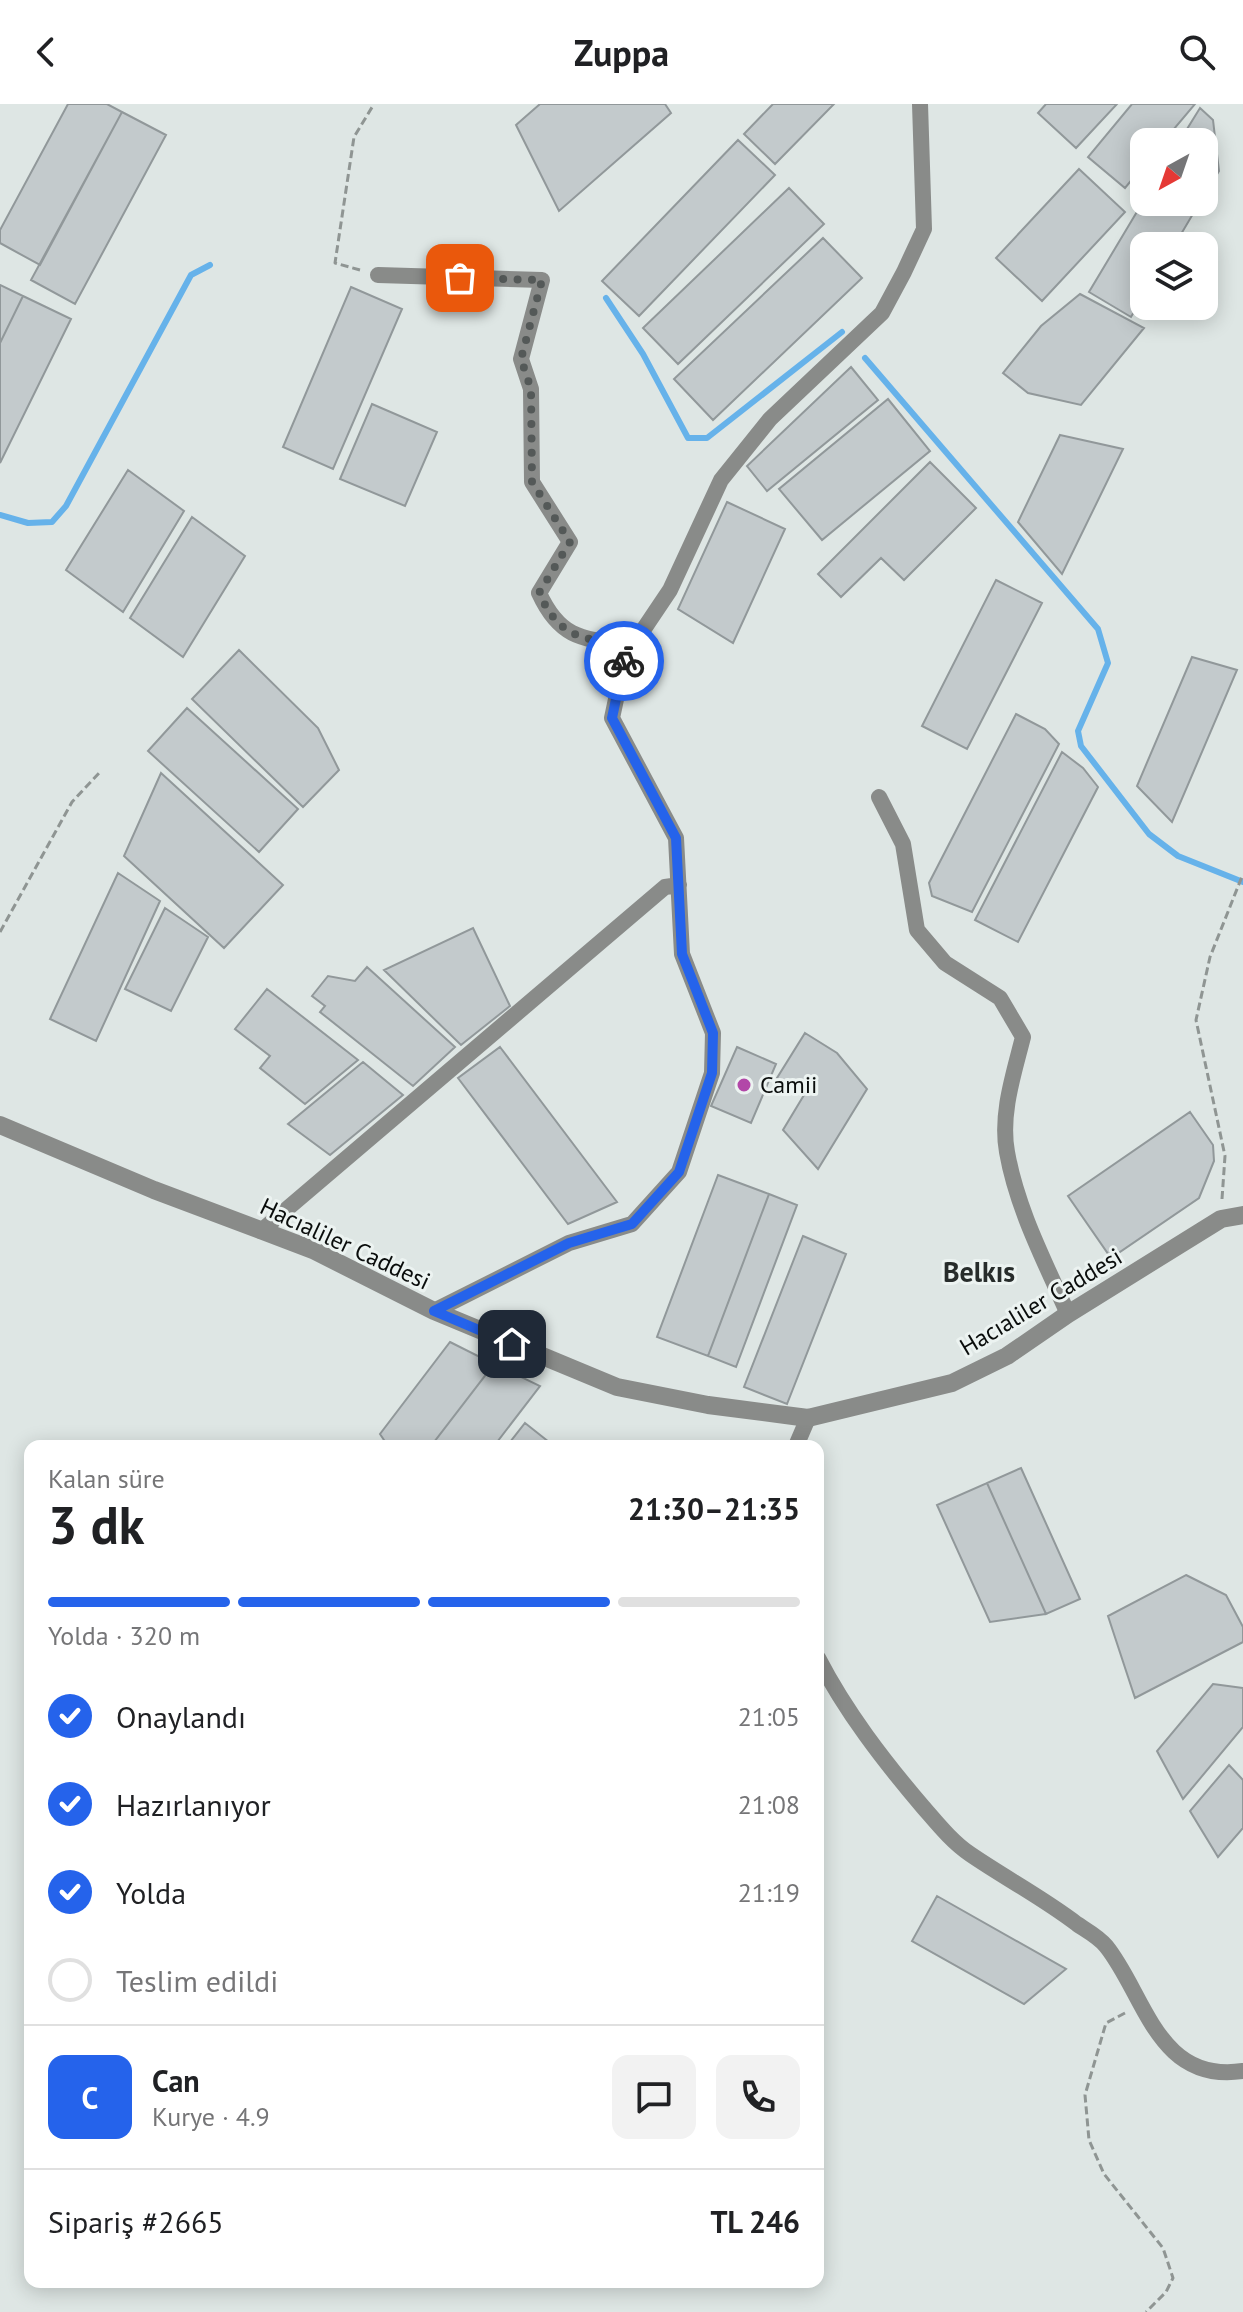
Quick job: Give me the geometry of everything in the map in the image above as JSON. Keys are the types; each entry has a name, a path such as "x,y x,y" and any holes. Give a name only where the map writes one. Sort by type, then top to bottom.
{"street":[{"path":"434,1311 569,1243 632,1224 679,1172 712,1073 713,1033 682,954 676,838 612,718 625,657 670,590 721,480 770,419 882,313 924,229 920,104"},
{"path":"378,275 542,280 521,359 531,389 532,482 570,542 539,593 550,617 577,638 633,645"},
{"path":"879,797 903,844 917,930 945,963 1000,998 1023,1037 1008,1097 1006,1150 1029,1226 1068,1314"},
{"path":"261,1231 665,887 679,885"},
{"name":"Hacıaliler Caddesi","path":"0,1125 313,1250 434,1311 617,1387 708,1405 808,1418 952,1383 1007,1356 1068,1314 1221,1219 1243,1215"},
{"path":"799,1440 808,1418"},
{"path":"824,1670 836,1694 887,1765 967,1853 1038,1895 1106,1944 1139,2006 1169,2048 1221,2075 1243,2071"}],"path":[{"path":"374,104 354,137 335,263 378,275"},
{"path":"0,932 72,802 100,772"},
{"path":"1221,1219 1225,1156 1196,1020 1210,957 1243,874"},
{"path":"1139,2006 1106,2023 1085,2095 1089,2140 1104,2174 1163,2248 1173,2278 1166,2292 1146,2312"}],"building":[{"path":"68,104 107,104 122,112 40,265 0,243 0,230"},
{"path":"540,104 665,104 671,113 559,211 516,125"},
{"path":"773,104 834,104 775,164 744,134"},
{"path":"1046,104 1117,104 1076,148 1038,113"},
{"path":"1132,104 1195,104 1175,128 1130,128 1130,182 1125,188 1088,157"},
{"path":"1200,108 1213,120 1214,128 1188,128"},
{"path":"122,112 166,135 75,304 31,280"},
{"path":"738,140 775,175 639,316 602,281"},
{"path":"1079,169 1125,212 1042,301 996,258"},
{"path":"789,188 824,224 678,364 643,328"},
{"path":"1134,216 1192,216 1182,232 1130,232 1130,316 1089,292"},
{"path":"823,238 862,278 713,420 674,379"},
{"path":"0,285 23,296 0,343"},
{"path":"351,287 402,309 333,469 283,447"},
{"path":"1080,294 1144,328 1081,405 1028,393 1003,373 1041,326"},
{"path":"23,296 71,319 0,463 0,343"},
{"path":"851,367 878,400 767,491 747,466"},
{"path":"888,399 930,451 822,540 779,489"},
{"path":"372,404 437,432 405,506 340,479"},
{"path":"1060,435 1123,449 1062,574 1018,522"},
{"path":"930,462 976,508 904,580 881,558 841,597 818,574"},
{"path":"128,470 184,511 123,612 66,570"},
{"path":"727,502 785,529 733,643 678,609"},
{"path":"192,517 245,556 183,657 130,618"},
{"path":"996,580 1042,603 967,749 922,726"},
{"path":"239,650 318,728 339,770 303,807 192,699"},
{"path":"1192,657 1237,670 1172,822 1137,786"},
{"path":"187,708 298,809 259,852 148,751"},
{"path":"1016,714 1045,729 1059,744 972,912 932,896 929,883"},
{"path":"1062,752 1083,768 1098,787 1018,942 975,920"},
{"path":"161,773 283,885 224,948 124,856"},
{"path":"118,873 160,901 96,1041 50,1019"},
{"path":"165,908 208,937 171,1011 125,989"},
{"path":"473,928 510,1006 461,1045 384,970"},
{"path":"367,967 455,1047 413,1086 320,1012 325,1006 312,996 328,976 355,981"},
{"path":"267,989 358,1060 305,1104 260,1068 270,1056 235,1029"},
{"path":"805,1033 837,1053 867,1089 818,1169 783,1130 804,1095 777,1078"},
{"path":"500,1047 617,1202 568,1224 458,1078"},
{"name":"Camii","path":"737,1047 776,1064 751,1123 711,1106"},
{"path":"363,1062 403,1095 330,1155 288,1124"},
{"path":"1190,1112 1213,1145 1214,1161 1199,1198 1111,1258 1068,1196"},
{"path":"718,1175 769,1194 708,1356 657,1337"},
{"path":"769,1194 797,1205 736,1367 708,1356"},
{"path":"803,1236 846,1254 787,1404 744,1387"},
{"path":"450,1342 494,1364 436,1440 384,1440 380,1434"},
{"path":"494,1364 540,1386 499,1440 436,1440"},
{"path":"525,1423 546,1440 512,1440"},
{"path":"1021,1468 1080,1599 1046,1614 987,1483"},
{"path":"987,1483 1046,1614 990,1622 937,1505"},
{"path":"1186,1575 1226,1595 1243,1627 1243,1642 1135,1698 1108,1616"},
{"path":"1213,1684 1243,1688 1243,1727 1183,1799 1157,1751"},
{"path":"1229,1765 1243,1780 1243,1828 1218,1857 1190,1811"},
{"path":"937,1896 1066,1969 1024,2004 912,1941"}],"waterway":[{"path":"0,515 28,523 52,522 66,506 191,275 210,265"},
{"path":"606,298 643,354 688,438 707,438 842,332"},
{"path":"865,358 1098,629 1108,663 1078,731 1081,746 1149,834 1178,856 1243,882"}],"way so far":[{"path":"460,278 542,280 521,359 531,389 532,482 570,542 539,593 550,617 577,638 633,645 624,661"}],"place":[{"name":"Camii","path":"744,1085"}],"district":[{"name":"Belkıs","path":"979,1272"}],"route":[{"path":"512,1344 434,1311 569,1243 632,1224 679,1172 712,1073 713,1033 682,954 676,838 638,772 612,718 624,661"}]}
